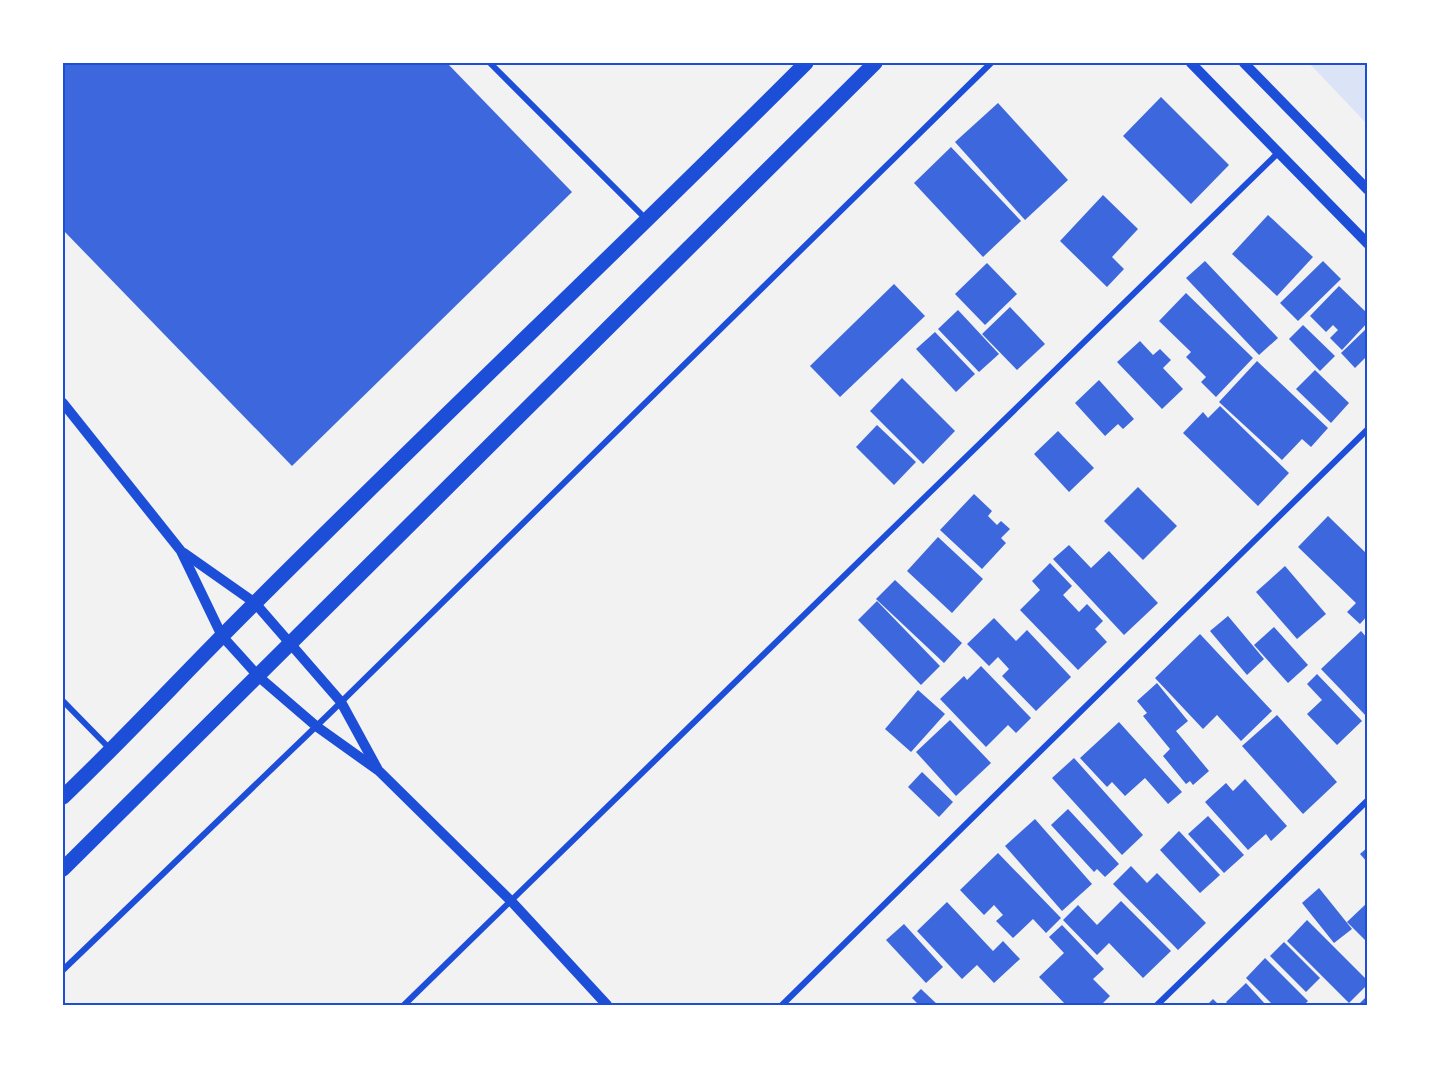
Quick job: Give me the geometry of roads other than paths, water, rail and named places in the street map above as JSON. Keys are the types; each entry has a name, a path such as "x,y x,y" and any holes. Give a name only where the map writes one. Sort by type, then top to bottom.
{"main road":[{"path":"63,797 255,603 806,63"},
{"path":"63,869 875,63"}],"street":[{"path":"490,63 648,220"},
{"path":"63,970 341,702 991,63"},
{"path":"1191,63 1368,244"},
{"path":"1244,63 1368,190"},
{"path":"404,1005 1279,152"},
{"path":"63,403 181,551 222,636 259,676 316,726 379,771 511,901 607,1005"},
{"path":"782,1005 1368,429"},
{"path":"181,551 255,603 341,702 379,771"},
{"path":"63,701 111,751"},
{"path":"1157,1005 1368,800"}]}
